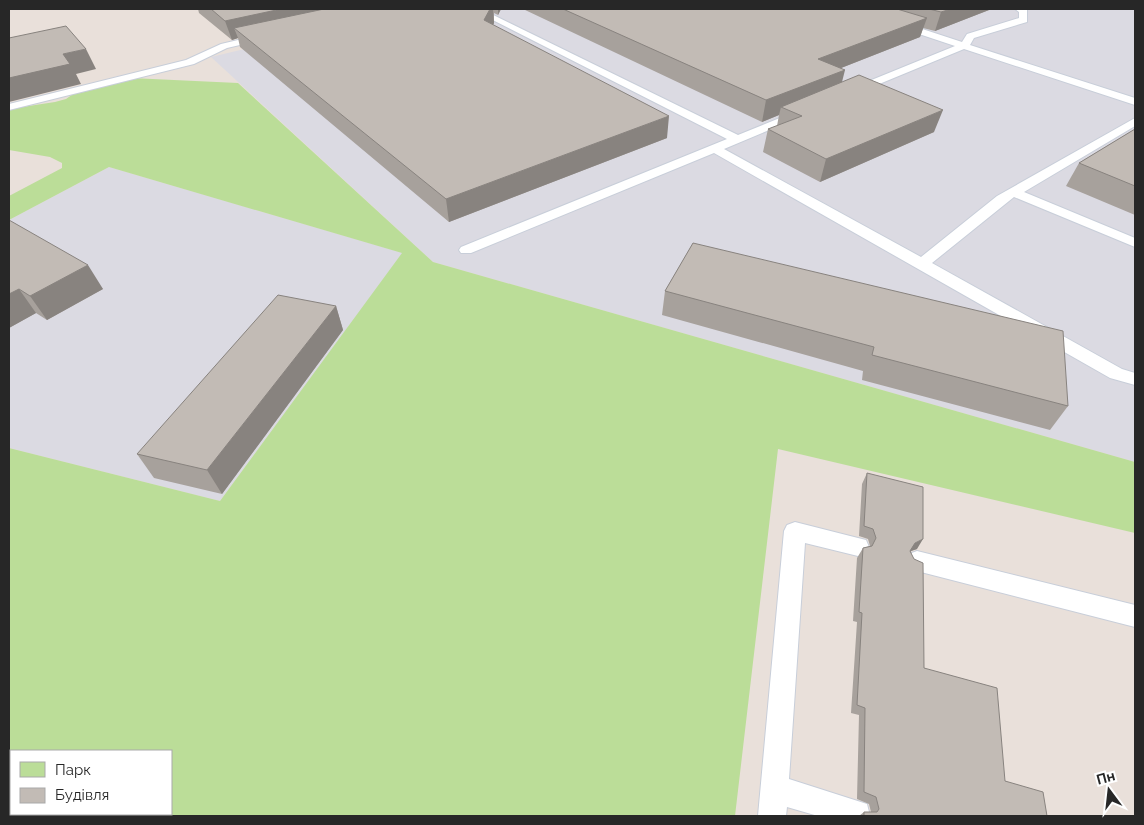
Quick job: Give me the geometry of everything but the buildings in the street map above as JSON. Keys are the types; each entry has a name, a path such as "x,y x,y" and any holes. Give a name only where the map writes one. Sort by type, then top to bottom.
{"lane":[{"path":"476,9 737,139"},
{"path":"837,98 965,45 970,36 1024,20 1023,10 1019,9"},
{"path":"888,21 1135,102"},
{"path":"9,107 190,62 224,46 273,35"},
{"path":"466,250 810,109"},
{"path":"922,264 1002,198 1135,121"},
{"path":"714,148 1116,374 1135,379"},
{"path":"1013,192 1135,244"},
{"path":"772,816 795,531 858,547"},
{"path":"917,561 1135,616"},
{"path":"775,789 857,814"}],"shaded area":[{"path":"413,9 1135,9 1135,462 433,262 211,57"},
{"path":"109,167 403,253 220,501 9,448 9,220"}],"green space":[{"path":"131,78 238,83 433,262 1135,462 1135,533 778,449 735,816 9,816 9,448 220,501 402,253 109,167 9,220 9,196 62,168 62,163 50,157 9,150 9,109 66,99 76,92"}]}
